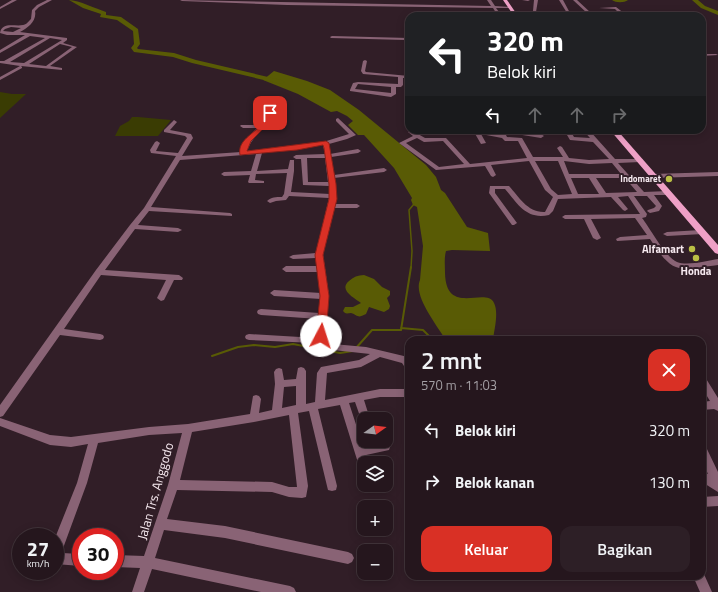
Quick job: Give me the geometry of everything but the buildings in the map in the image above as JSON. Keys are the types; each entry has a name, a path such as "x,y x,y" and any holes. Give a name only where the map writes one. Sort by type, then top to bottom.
{"main road":[{"path":"505,0 513,11"},
{"path":"617,134 718,251"}],"street":[{"path":"0,8 15,0"},
{"path":"15,33 23,29 22,27 31,18 31,8 40,0"},
{"path":"1,32 11,26 22,27 33,20 34,8 49,1 55,0"},
{"path":"182,0 287,4 494,7 513,11 527,9"},
{"path":"489,0 497,12"},
{"path":"535,12 536,0"},
{"path":"561,0 567,12"},
{"path":"576,0 587,12"},
{"path":"445,6 448,12"},
{"path":"606,12 601,8 616,8 620,12"},
{"path":"1,32 66,39 26,64"},
{"path":"0,39 10,33"},
{"path":"0,52 30,35"},
{"path":"1,64 49,37"},
{"path":"332,37 405,39"},
{"path":"48,66 75,47 60,43"},
{"path":"706,55 716,55"},
{"path":"365,60 364,73 405,77"},
{"path":"1,64 26,64 60,68 54,70 1,64"},
{"path":"0,79 20,66"},
{"path":"0,73 8,74"},
{"path":"394,86 392,94 390,95 352,90 355,84 358,83 394,86 401,85 400,76"},
{"path":"243,154 244,145 248,139 267,121 270,113"},
{"path":"157,143 153,152 179,157 259,152 326,143 353,135 338,120"},
{"path":"0,414 99,272 147,209 179,157 190,138 189,135 186,134 166,132 174,122"},
{"path":"243,126 262,127"},
{"path":"469,166 444,139 440,138 428,140 414,134 402,143 436,168 469,166 532,159 580,162 640,160"},
{"path":"476,134 483,143"},
{"path":"503,134 505,139 520,139 548,190 556,197 668,193"},
{"path":"537,134 541,136"},
{"path":"569,134 572,139 597,142"},
{"path":"590,134 627,176 659,206 657,210 650,212"},
{"path":"570,145 597,142"},
{"path":"324,343 321,336 324,296 319,255 333,196 326,143"},
{"path":"560,148 567,176 576,197"},
{"path":"270,201 272,199 284,199 287,194 294,159 328,156 358,151"},
{"path":"259,152 251,182 262,182"},
{"path":"304,157 303,170 306,177 305,184 332,181 384,170"},
{"path":"580,162 604,196"},
{"path":"487,164 493,175"},
{"path":"224,174 291,171"},
{"path":"653,176 718,174"},
{"path":"567,176 627,176"},
{"path":"514,223 492,193 492,187 507,187 521,205 537,215 547,214 550,211 556,197"},
{"path":"287,194 333,196"},
{"path":"565,217 644,216 630,194"},
{"path":"614,196 625,210"},
{"path":"331,206 357,206"},
{"path":"147,209 230,215"},
{"path":"587,217 597,238"},
{"path":"638,217 668,259 675,265 684,266 718,262"},
{"path":"132,227 178,230"},
{"path":"667,234 701,232"},
{"path":"620,239 652,237"},
{"path":"293,257 319,255"},
{"path":"286,269 321,269"},
{"path":"99,272 175,278 160,298"},
{"path":"274,293 324,296"},
{"path":"262,312 323,316"},
{"path":"58,331 100,337"},
{"path":"249,337 314,340 333,347 355,349 405,360"},
{"path":"332,486 317,406 322,373 324,370 361,363 380,354"},
{"path":"276,414 280,384 279,372"},
{"path":"173,485 272,486 289,492 302,493 304,486 297,410 302,382 301,372"},
{"path":"280,384 302,382"},
{"path":"706,386 718,405 706,406"},
{"path":"0,422 50,440 61,442 90,440 254,418 380,393 405,393"},
{"path":"358,398 363,412"},
{"path":"254,418 256,399"},
{"path":"343,401 361,456"},
{"name":"Jalan Trs. Anggodo","path":"138,592 173,485 188,428"},
{"path":"72,559 56,558 56,551 82,483 90,440"},
{"path":"359,451 378,448"},
{"path":"706,458 715,477 717,486"},
{"path":"706,479 717,486"},
{"path":"706,502 718,501"},
{"path":"160,524 226,532 348,558"},
{"path":"124,561 148,562 290,592"},
{"path":"701,580 706,592"}],"shaded area":[{"path":"274,71 330,90 359,110 426,165 436,177 441,190 445,193 467,227 488,233 490,251 446,251 445,273 447,286 452,294 467,298 483,297 490,299 494,303 496,316 494,336 443,336 427,310 420,294 419,287 423,246 417,207 413,205 411,200 412,198 394,168 364,135 358,135 348,125 353,121 337,111 331,112 298,94 263,80"},
{"path":"0,92 12,94 26,94 0,118"},
{"path":"132,117 171,120 158,136 115,136 120,126 129,121"},
{"path":"364,275 374,279 382,287 390,291 390,295 387,298 390,306 389,309 384,312 369,307 366,314 359,316 351,313 345,313 343,311 345,307 353,307 361,303 346,291 346,284 354,277"}],"waterway":[{"path":"72,0 85,7 104,13 102,16 119,18 136,30 137,44 134,48 136,51 174,55 194,62 281,82"},
{"path":"615,0 625,0"},
{"path":"695,0 703,7 718,13"},
{"path":"411,268 412,251 409,210 414,204"},
{"path":"401,328 411,267"},
{"path":"356,348 372,330 401,330 401,328"},
{"path":"401,328 423,330 429,336"},
{"path":"212,356 238,347 254,345 275,347 293,344 340,353 353,351"}],"place":[{"name":"Indomaret","path":"669,179"},
{"name":"Alfamart","path":"692,249"},
{"name":"Honda","path":"696,258"}],"route":[{"path":"270,113 265,124 248,139 244,145 243,154 326,143 328,148 333,184 333,199 319,255 319,265 325,304 321,336"}]}
